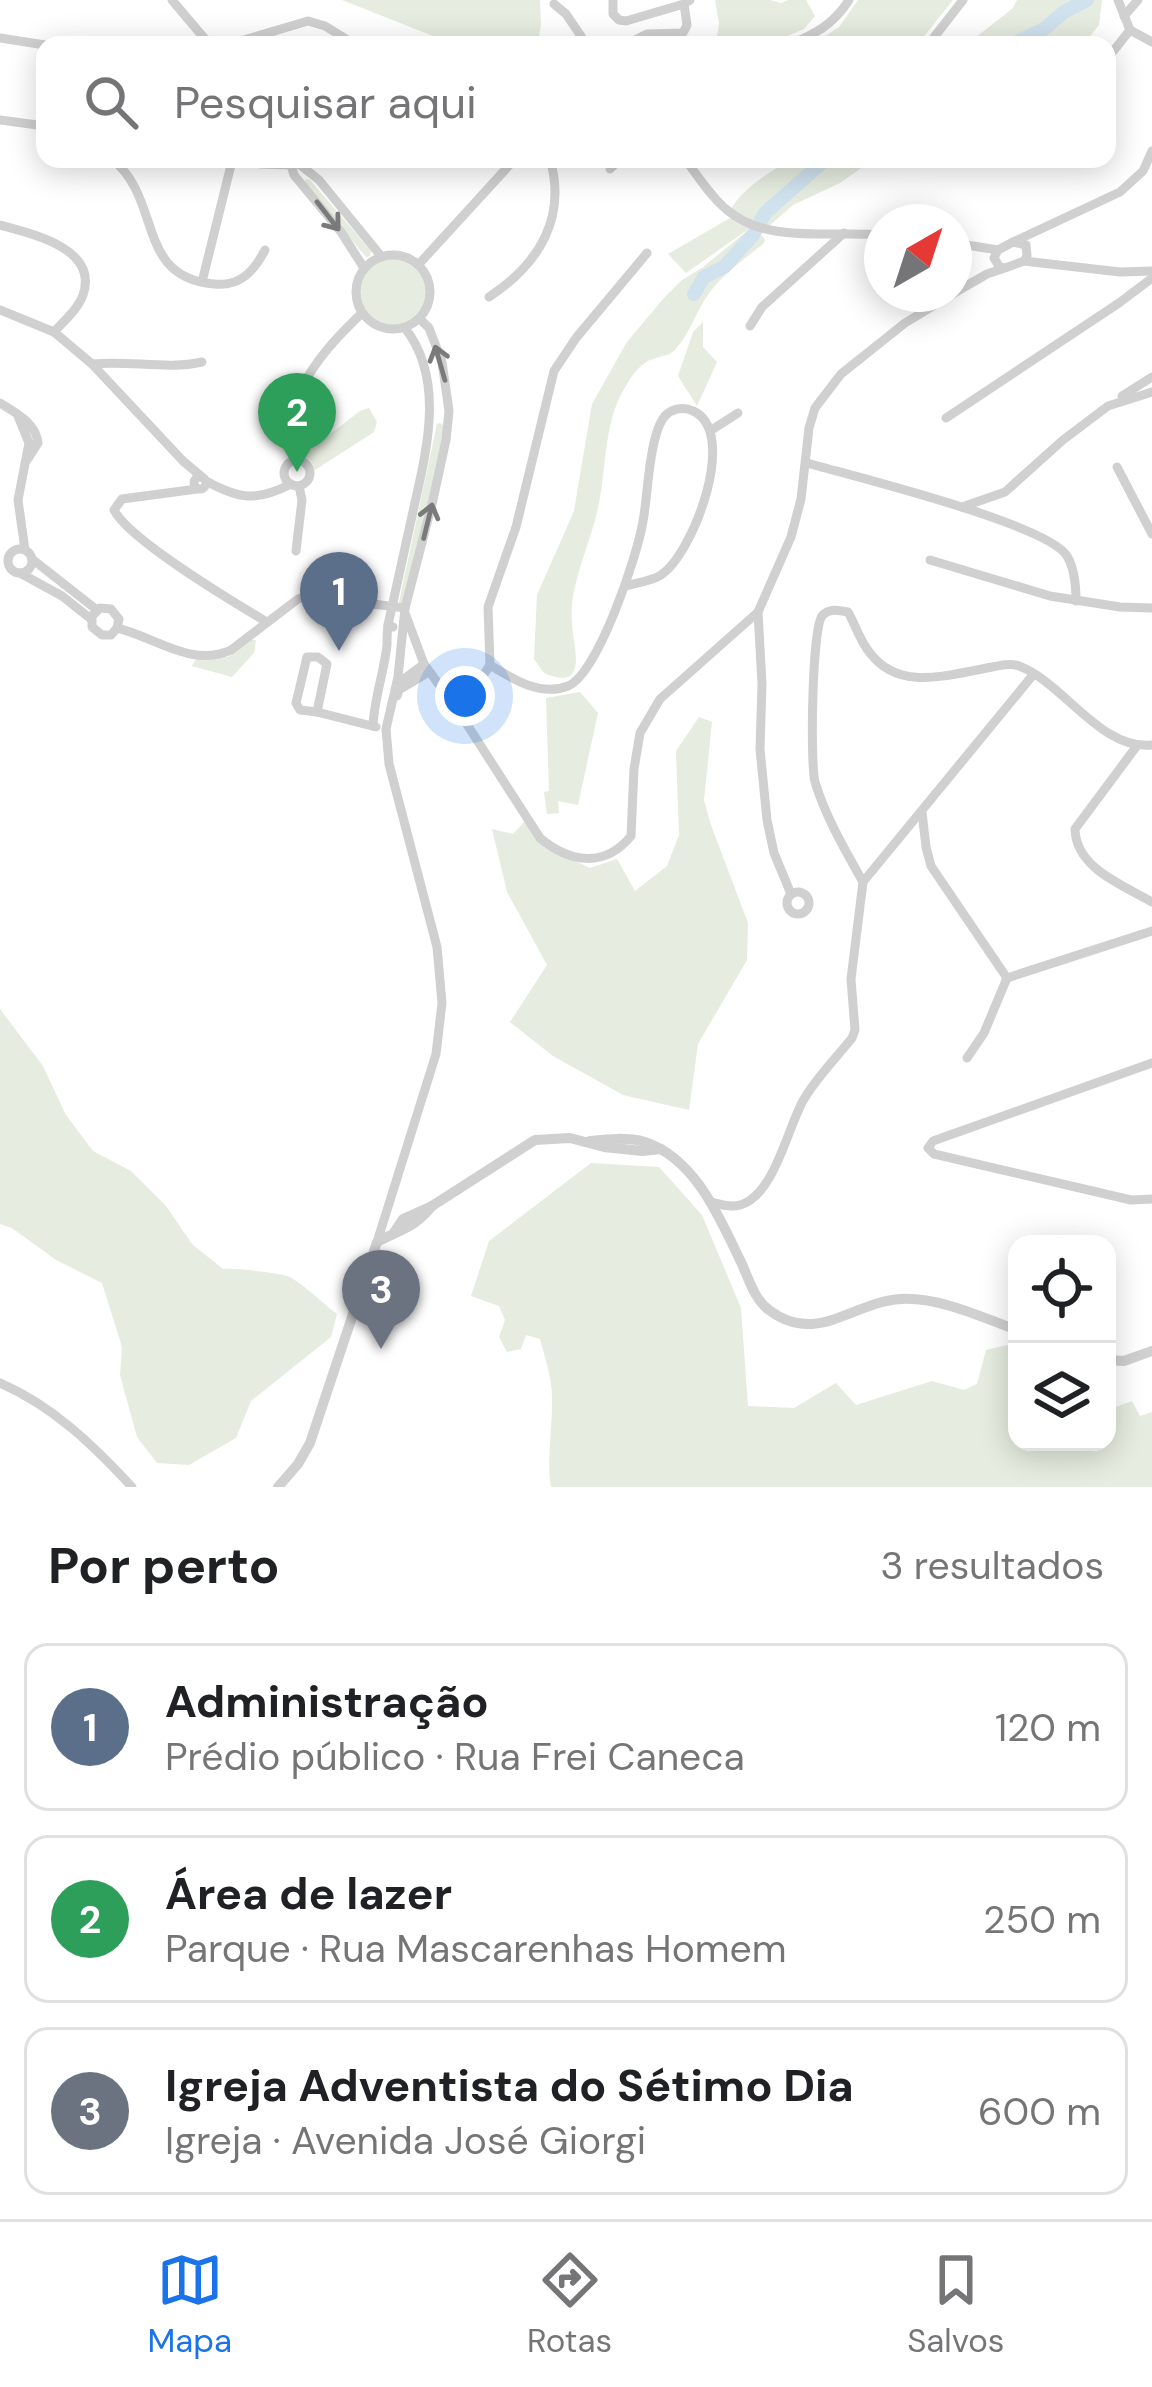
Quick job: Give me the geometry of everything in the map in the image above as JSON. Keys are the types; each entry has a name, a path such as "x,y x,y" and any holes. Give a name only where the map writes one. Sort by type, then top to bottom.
{"street":[{"path":"172,0 203,36"},
{"path":"613,0 613,14 626,21 687,2 683,33 643,36"},
{"path":"807,36 834,22 849,0"},
{"path":"935,36 963,0"},
{"path":"1118,0 1130,30 1152,42"},
{"path":"1124,16 1138,0"},
{"path":"554,4 581,36"},
{"path":"256,36 308,20 342,36"},
{"path":"1116,47 1130,30"},
{"path":"0,38 36,44"},
{"path":"0,120 36,125"},
{"path":"972,283 1050,224 1120,192 1143,171 1152,151"},
{"path":"121,168 135,183 164,261 174,273 217,285 235,283 254,270 266,250"},
{"path":"202,282 229,168"},
{"path":"293,168 364,268"},
{"path":"302,168 319,180 381,256"},
{"path":"418,264 507,168"},
{"path":"489,297 532,258 554,220 557,194 552,168"},
{"path":"692,168 715,199 739,219 764,230 864,234"},
{"path":"0,225 49,241 82,264 84,293 54,332"},
{"path":"818,233 823,252"},
{"path":"750,326 761,307 845,233"},
{"path":"1022,245 1024,260"},
{"path":"1022,245 1056,262"},
{"path":"946,418 1127,298 1149,278 1056,262 998,260 972,247"},
{"path":"459,712 490,665 488,607 516,527 554,371 647,253"},
{"path":"398,255 418,264 431,292 420,319 405,328 390,329 379,327 362,313 356,289 364,268 381,256 398,255"},
{"path":"1120,272 1127,298"},
{"path":"0,310 54,332 92,364 202,482 231,495 276,492 295,485 308,481 307,463 293,460 284,471 285,477 295,485 302,500 296,550"},
{"path":"118,628 188,654 219,655 308,596 393,605 405,611 427,668 539,838 577,857 607,856 631,836 635,751 659,699 758,612 791,537 815,409 841,374 924,312"},
{"path":"302,389 319,360 362,313"},
{"path":"387,723 400,685 405,611 442,460 449,411 442,362 420,319"},
{"path":"373,716 386,668 387,627 430,412 426,373 405,328"},
{"path":"92,364 202,362"},
{"path":"962,507 1005,492 1063,440 1152,377"},
{"path":"1108,406 1152,392"},
{"path":"0,403 33,426 38,438 27,460 18,500 30,567 20,573"},
{"path":"490,665 544,690 572,685 588,667 626,586 643,525 659,426 666,414 686,408 703,417 710,431 712,467 702,513 691,538 660,576 626,586"},
{"path":"430,412 449,411"},
{"path":"710,431 738,413"},
{"path":"807,463 962,507 1047,538 1068,557 1076,602"},
{"path":"1117,467 1152,534"},
{"path":"202,482 122,499 114,510 141,537 266,621"},
{"path":"94,615 13,571 4,563 14,551 28,555 94,615 94,631 111,634 118,628 115,612 107,608 94,615"},
{"path":"930,560 1076,602 1152,608"},
{"path":"863,882 814,778 815,649 820,618 828,611 848,612 872,656 893,673 917,679 1014,664 1119,741 1152,746"},
{"path":"758,612 766,820 791,894"},
{"path":"387,627 404,633"},
{"path":"278,1487 310,1443 436,1054 442,1003 437,947 389,764 386,703 404,633"},
{"path":"317,712 327,664 313,656 304,660 296,703 300,710 317,712 373,716 387,723"},
{"path":"400,685 427,668"},
{"path":"721,1220 762,1188 802,1102 853,1038 856,1017 851,979 863,882 1033,674"},
{"path":"1136,747 1075,829 1075,840 1086,862 1152,902"},
{"path":"922,812 931,866 1007,978"},
{"path":"968,1058 1007,978 1152,932"},
{"path":"1152,1063 933,1141 928,1148 934,1154 1132,1200 1152,1199"},
{"path":"947,1157 950,1136"},
{"path":"377,1242 393,1234 403,1219 432,1206 536,1140 661,1149 690,1174 711,1202 754,1292 770,1312 785,1320 822,1324 902,1299 956,1309 1008,1327"},
{"path":"711,1202 736,1206"},
{"path":"1116,1361 1152,1351"},
{"path":"0,1383 25,1393 79,1433 133,1487"}],"shaded area":[{"path":"342,0 540,0 539,36 433,36"},
{"path":"715,0 806,0 815,16 804,29 787,36 717,36"},
{"path":"858,0 953,0 924,36 826,36 839,27"},
{"path":"1017,0 1102,0 1099,25 1090,36 977,36"},
{"path":"776,168 861,168 793,205 768,227 731,210 758,180"},
{"path":"305,179 371,251 370,256 359,249"},
{"path":"730,218 750,228 686,273 668,254"},
{"path":"747,231 763,236 763,244 716,284 674,350 641,366 619,398 598,508 573,596 576,664 568,677 544,673 534,659 537,595 574,511 592,404 627,342 663,299"},
{"path":"387,255 413,260 426,275 429,285 422,320 399,327 380,326 358,306 359,277"},
{"path":"703,322 703,347 717,362 697,406 678,376 693,332"},
{"path":"369,408 377,422 374,432 315,470 303,455"},
{"path":"440,423 446,427 403,606 399,602"},
{"path":"256,640 254,653 232,677 192,666 196,659 228,657"},
{"path":"580,692 598,713 578,805 558,801 559,813 547,814 546,698"},
{"path":"699,717 712,722 704,800 748,923 747,960 698,1044 689,1110 623,1095 553,1056 510,1022 547,965 507,892 492,829 513,834 524,822 590,868 617,859 635,891 667,866 679,835 676,751"},
{"path":"0,1009 43,1066 66,1115 93,1151 131,1171 166,1206 192,1244 223,1269 290,1277 337,1314 331,1337 251,1401 236,1438 189,1465 157,1463 137,1437 120,1375 122,1347 102,1283 0,1224"},
{"path":"591,1163 659,1167 702,1215 741,1308 748,1406 794,1408 836,1383 856,1405 932,1381 964,1390 977,1384 986,1350 1008,1345 1008,1451 1116,1451 1116,1407 1132,1401 1140,1416 1152,1412 1152,1487 551,1487 552,1391 540,1339 526,1335 521,1349 507,1352 499,1337 505,1320 499,1306 471,1296 489,1241"}],"waterway":[{"path":"1030,36 1087,0"},
{"path":"694,294 704,277 724,267 753,235 765,213 816,168"}],"place":[{"name":"Área de lazer","path":"297,472"},
{"name":"Administração","path":"339,651"},
{"name":"Igreja Adventista do Sétimo Dia","path":"381,1349"}]}
